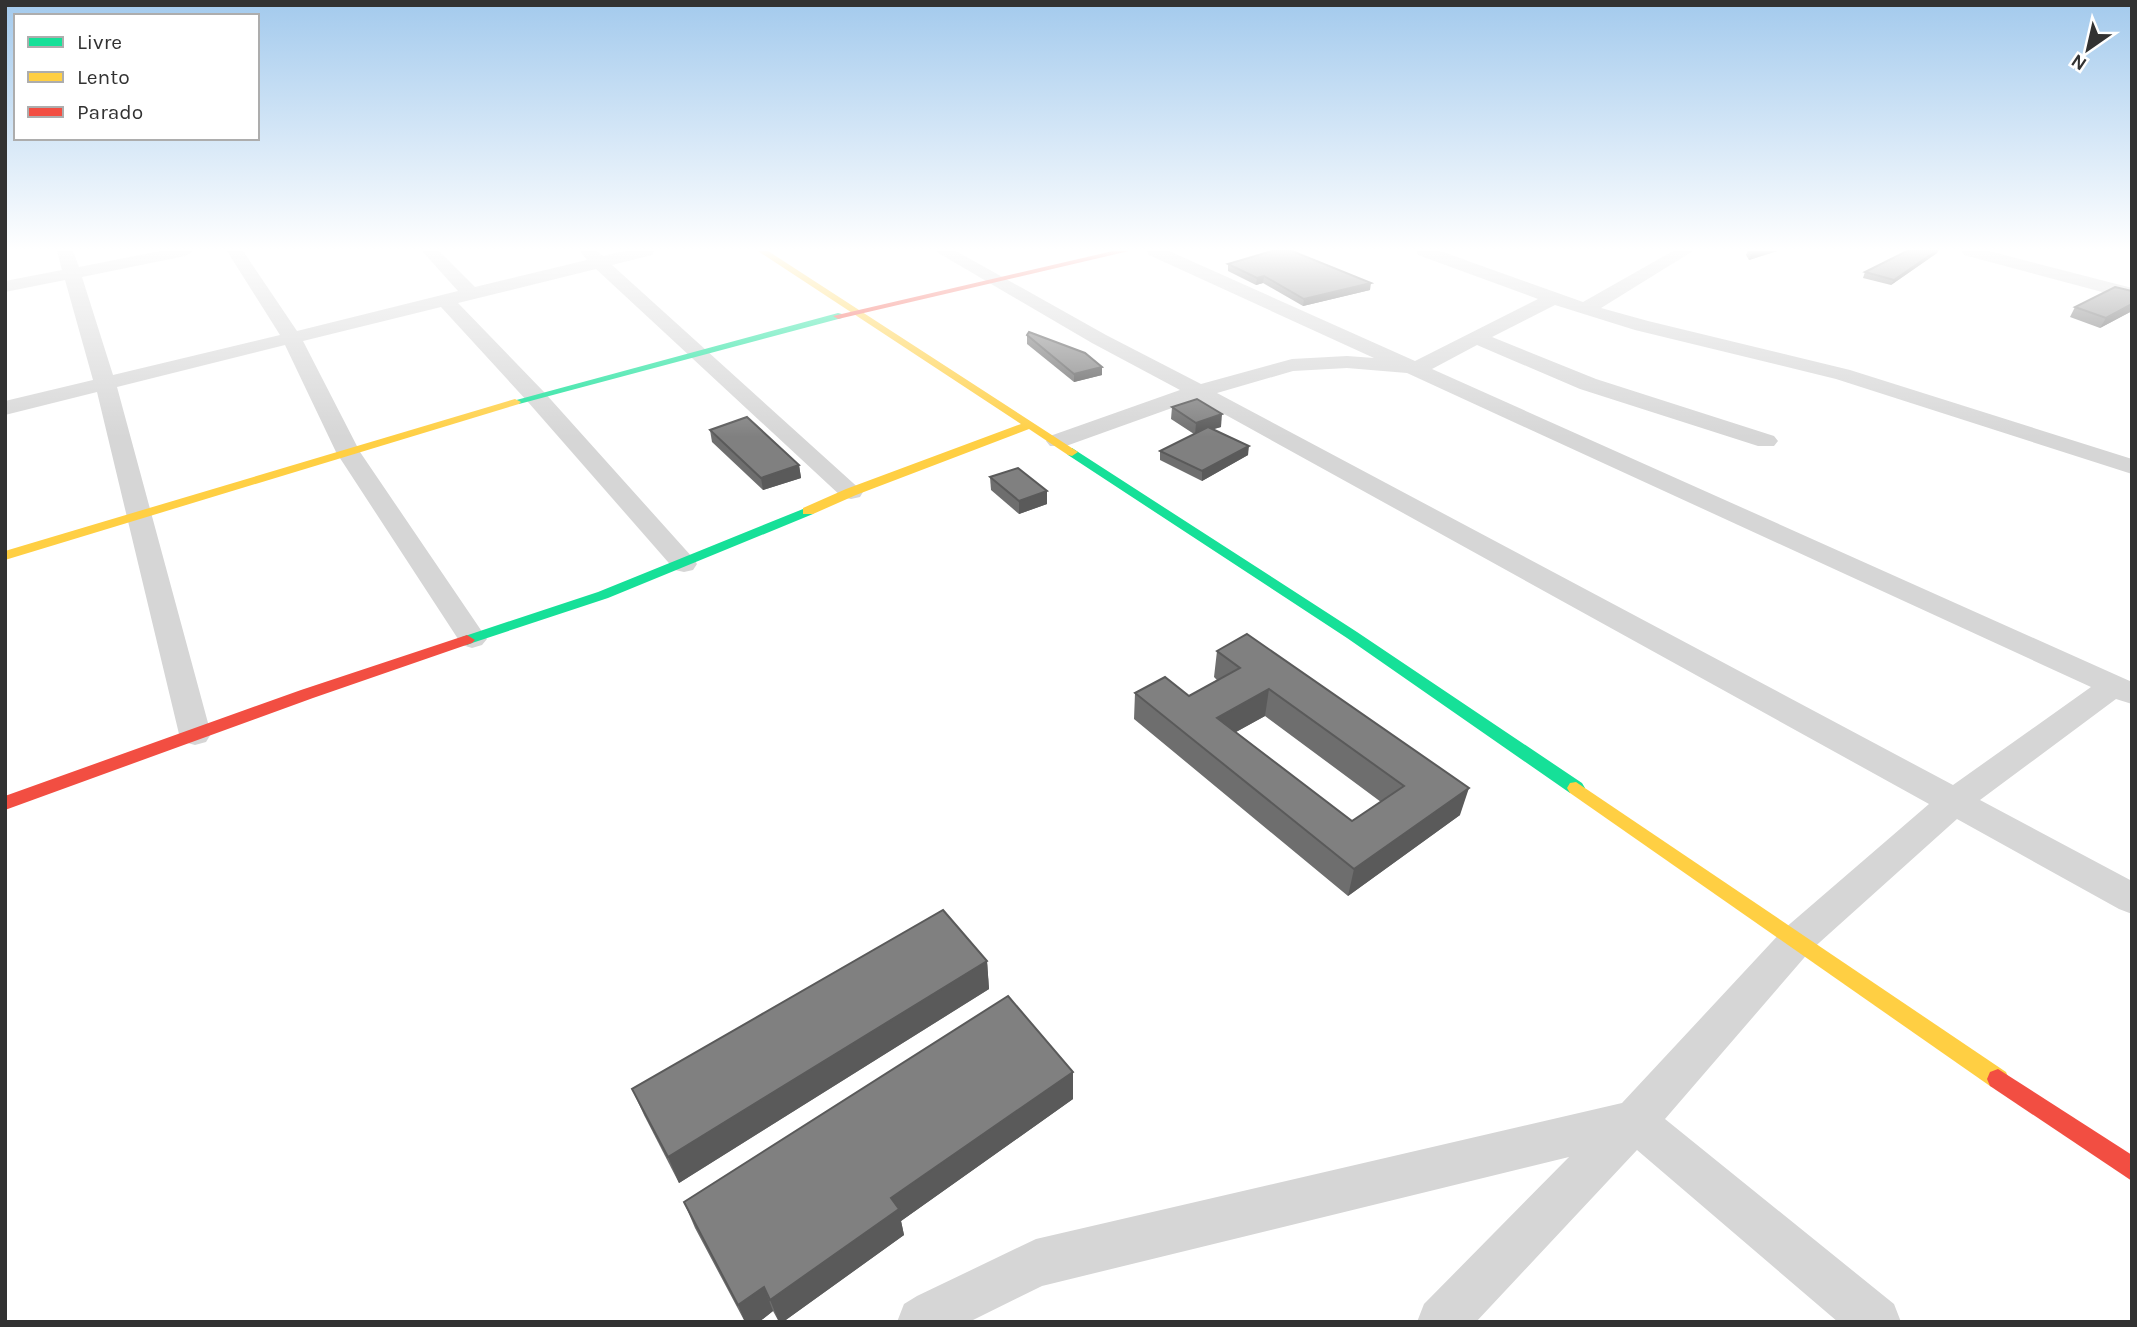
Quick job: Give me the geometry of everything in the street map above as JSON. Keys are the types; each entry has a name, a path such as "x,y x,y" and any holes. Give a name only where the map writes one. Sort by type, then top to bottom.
{"street":[{"path":"85,313 140,515 195,734"},
{"path":"275,313 291,337 348,452 472,639"},
{"path":"5,408 388,313"},
{"path":"457,313 536,397 684,564"},
{"path":"656,313 851,492"},
{"path":"5,556 536,397 847,313"},
{"path":"857,313 1058,441 1421,682 2016,1093 2132,1169"},
{"path":"1056,313 2132,899"},
{"path":"1294,313 2122,690"},
{"path":"1058,441 1199,390 1292,365 1347,362 1417,368 1525,313"},
{"path":"1598,313 1843,374 2132,467"},
{"path":"1476,338 1588,384 1766,441"},
{"path":"5,803 195,734 603,595 684,564 851,492 1030,425"},
{"path":"1442,1322 1635,1121 1797,940 1955,801 2122,690"},
{"path":"922,1322 934,1313 1036,1263 1635,1121"},
{"path":"1635,1121 1876,1322"}],"building":[{"path":"2092,313 2115,313 2106,318"},
{"path":"1029,332 1085,353 1102,367 1074,374 1027,335"},
{"path":"1197,399 1222,414 1196,423 1172,407"},
{"path":"747,417 799,465 761,478 710,430"},
{"path":"1208,427 1249,446 1202,471 1160,451"},
{"path":"1018,468 1047,491 1019,501 990,477"},
{"path":"1247,634 1469,788 1354,869 1135,693 1165,677 1189,696 1240,668 1217,651","holes":["1269,689 1404,786 1352,821 1217,718"]},
{"path":"943,910 987,961 668,1157 632,1089"},
{"path":"1008,996 1073,1072 891,1198 899,1209 770,1300 764,1287 738,1305 684,1202"}],"traffic: fast":[{"path":"515,402 838,316"},
{"path":"1072,452 1352,635 1576,788"},
{"path":"467,640 603,595 808,511"}],"traffic: slow":[{"path":"858,313 1072,452"},
{"path":"5,556 515,402"},
{"path":"808,511 851,492 1030,425"},
{"path":"1576,788 1998,1079"}],"traffic: jam":[{"path":"838,316 852,313"},
{"path":"5,803 307,694 467,640"},
{"path":"1998,1079 2132,1169"}]}
